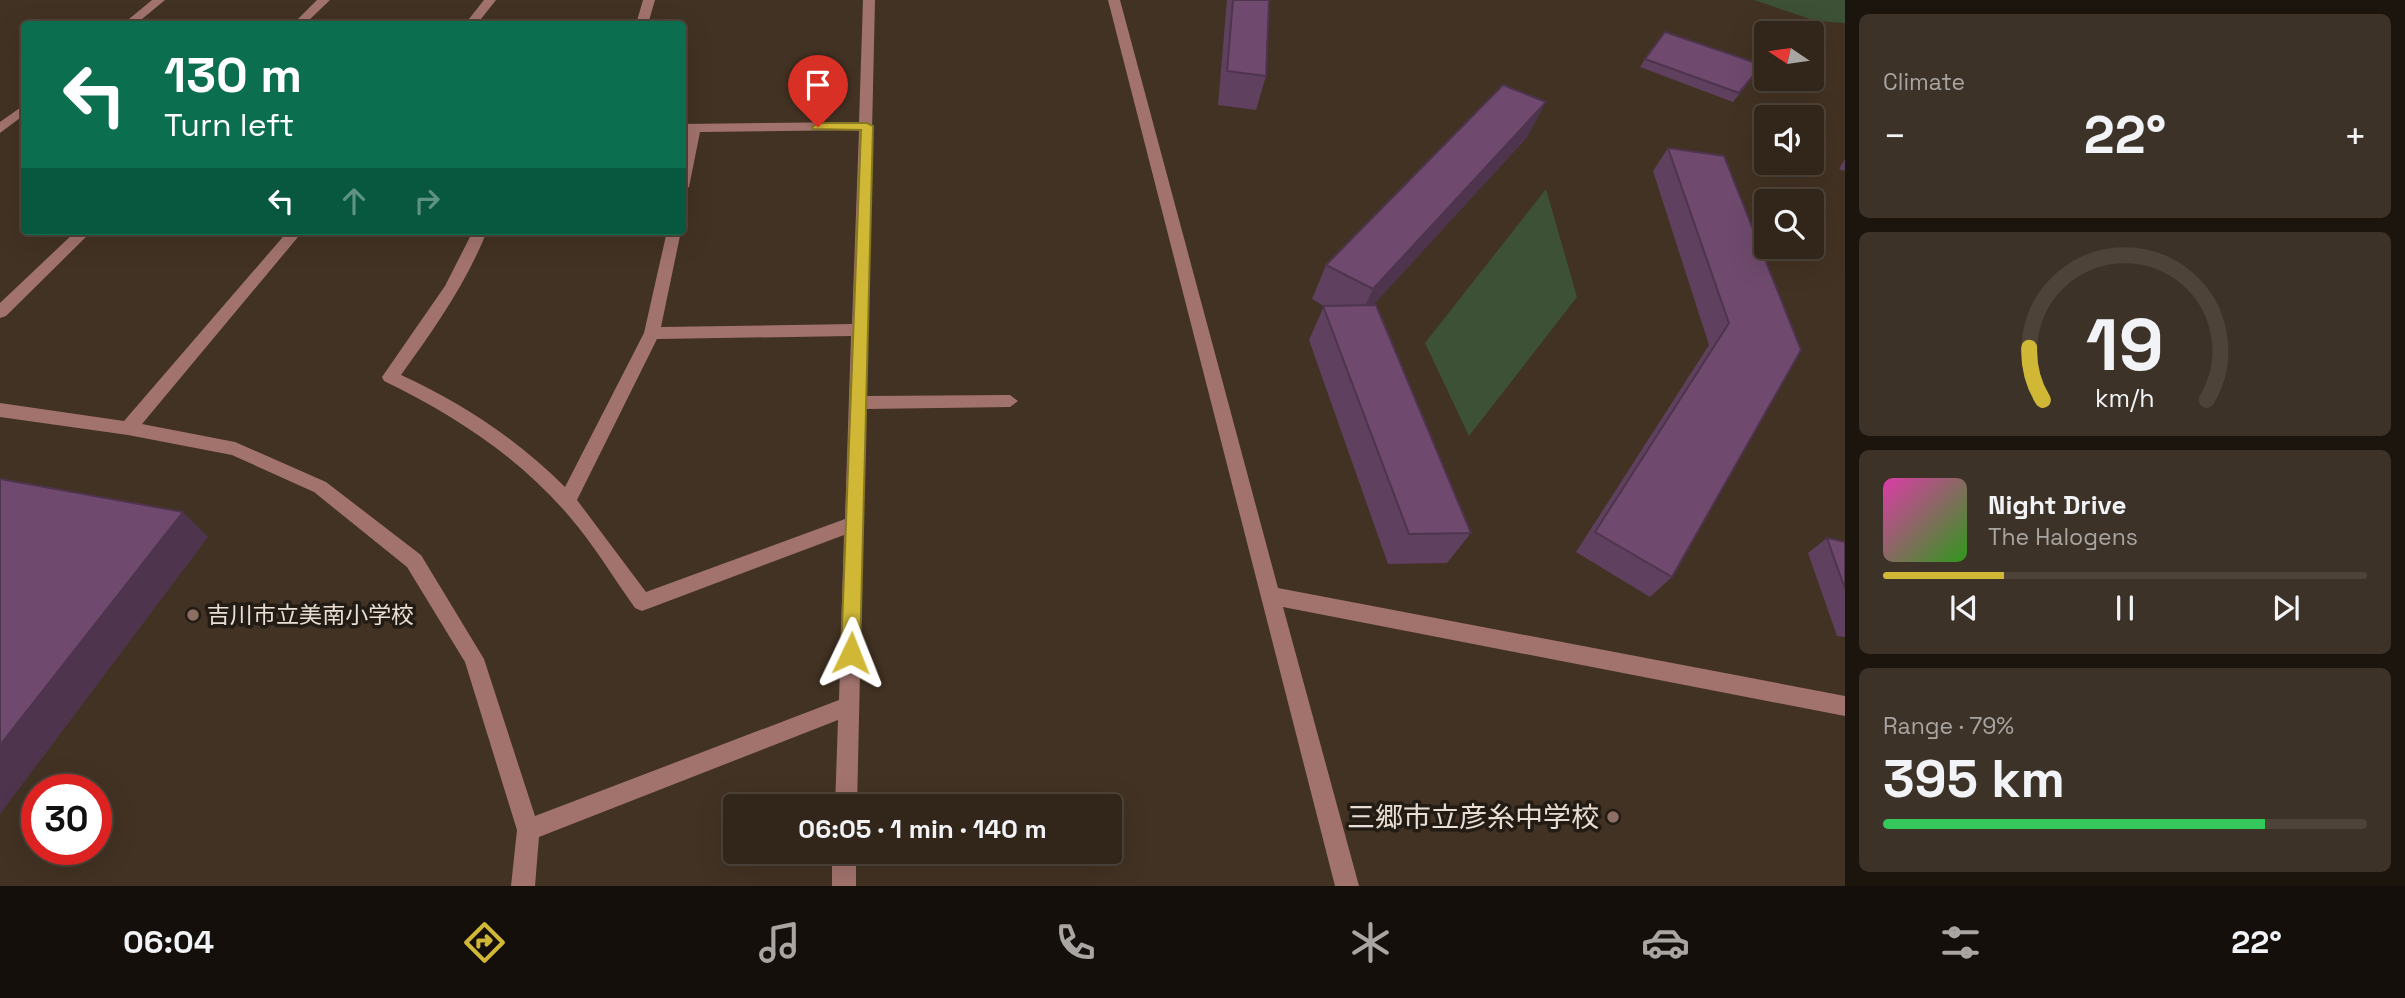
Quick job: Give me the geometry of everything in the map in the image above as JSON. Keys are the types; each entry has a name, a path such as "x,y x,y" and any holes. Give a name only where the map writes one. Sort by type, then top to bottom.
{"street":[{"path":"134,21 159,0"},
{"path":"302,21 324,0"},
{"path":"473,21 490,0"},
{"path":"643,21 649,0"},
{"path":"846,794 869,0"},
{"path":"1114,0 1273,596 1347,886"},
{"path":"0,129 21,112"},
{"path":"686,148 688,128 867,126"},
{"path":"0,312 81,235"},
{"path":"128,428 293,235"},
{"path":"478,235 469,259 432,321 390,377 442,400 533,467 567,501 642,602 856,523"},
{"path":"567,501 652,333 673,235"},
{"path":"652,333 861,330"},
{"path":"859,403 1010,401"},
{"path":"0,410 128,428 235,449 320,486 414,561 474,659 528,830 523,886"},
{"path":"1273,596 1845,706"},
{"path":"528,830 848,706"},
{"path":"844,864 844,886"}],"green space":[{"path":"1754,0 1845,0 1845,23 1816,21"},
{"path":"1546,189 1577,297 1469,436 1425,343"}],"building":[{"path":"1233,0 1269,0 1266,76 1227,71"},
{"path":"1665,32 1754,62 1754,75 1739,93 1645,59"},
{"path":"1503,85 1546,102 1373,289 1326,265"},
{"path":"1668,148 1724,156 1754,232 1754,259 1765,259 1801,350 1672,577 1595,532 1729,323"},
{"path":"1376,305 1471,533 1409,534 1323,306"},
{"path":"0,479 183,512 0,745"},
{"path":"1827,538 1845,542 1845,589"}],"place":[{"name":"吉川市立美南小学校","path":"193,615"},
{"name":"三郷市立彦糸中学校","path":"1613,817"}],"route":[{"path":"818,127 867,126 851,653"}]}
